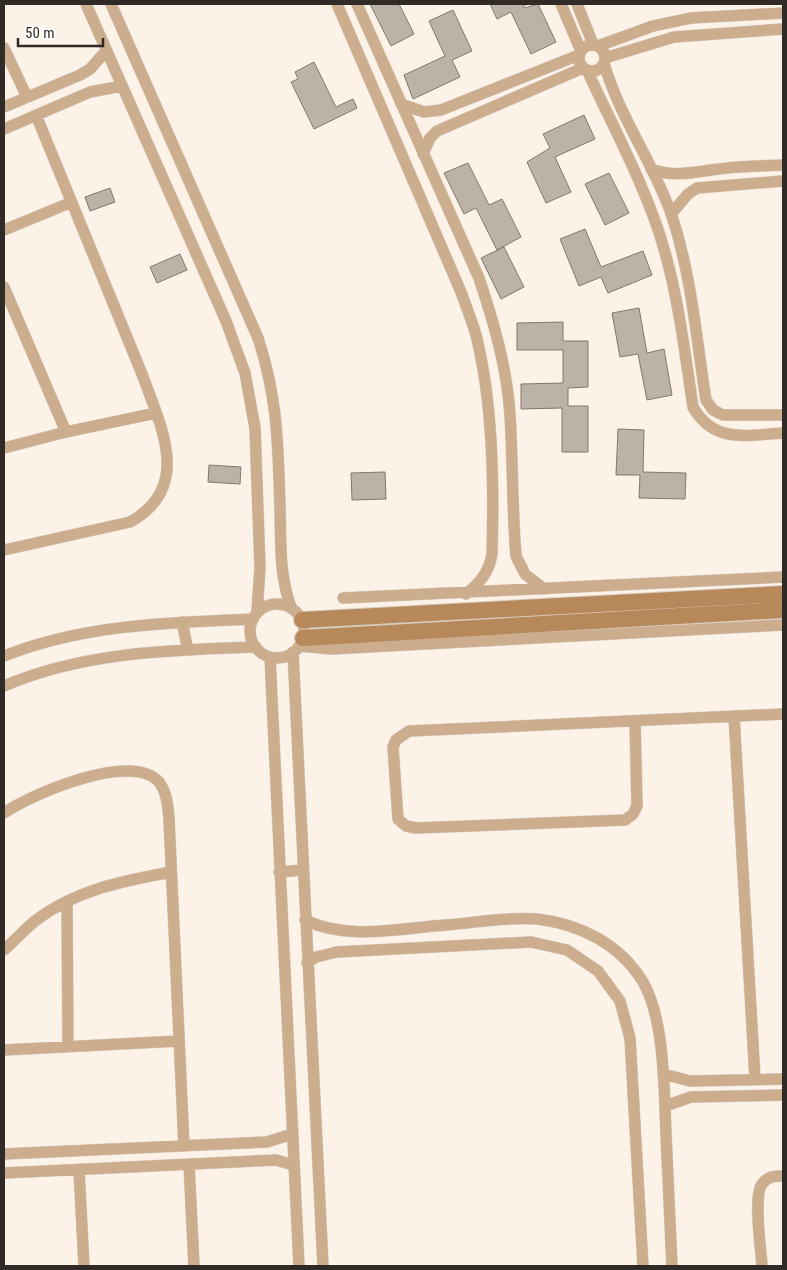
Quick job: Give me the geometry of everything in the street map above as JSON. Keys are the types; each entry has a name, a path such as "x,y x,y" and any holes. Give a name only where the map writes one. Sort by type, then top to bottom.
{"street":[{"path":"86,4 226,321 245,373 254,428 260,567 251,639 256,647 270,657 278,658 299,645 783,610"},
{"path":"111,4 258,338 267,366 277,426 283,580 291,607 302,620 299,645 302,870 323,1266"},
{"path":"337,4 461,292 476,335 484,380 489,426 493,528 491,563 477,585 466,594"},
{"path":"358,4 479,278 494,322 505,375 510,415 516,556 525,574 544,589"},
{"path":"561,4 585,69 644,197 663,247 677,299 693,407 701,421 718,431 739,435 783,433"},
{"path":"577,4 596,45 605,53 605,60 615,94 671,214 691,287 706,400 713,410 723,415 783,415"},
{"path":"401,104 424,112 444,109 596,45 653,26 690,18 783,13"},
{"path":"423,154 430,138 437,131 585,69 598,69 605,60 674,36 783,29"},
{"path":"4,48 27,98"},
{"path":"4,107 80,75 95,65 106,52"},
{"path":"4,129 95,90 122,86"},
{"path":"444,109 442,119 450,126"},
{"path":"4,550 130,522 146,514 159,500 166,483 168,465 156,413 36,115"},
{"path":"650,169 664,174 694,173 728,168 783,164"},
{"path":"694,173 691,182 697,188"},
{"path":"671,214 688,194 697,188 783,181"},
{"path":"4,230 72,202"},
{"path":"4,286 66,432"},
{"path":"4,448 66,432 156,413"},
{"path":"493,528 497,535 505,537 514,529"},
{"path":"343,598 466,594 783,577"},
{"path":"302,620 783,594"},
{"path":"4,656 68,636 101,629 255,616 273,604 291,607"},
{"path":"182,622 188,650"},
{"path":"299,645 331,649 783,625"},
{"path":"4,686 64,666 157,651 256,647"},
{"path":"270,657 299,1266"},
{"path":"635,721 638,806 633,814 625,820 416,828 406,826 398,819 393,748 396,740 409,731 783,714"},
{"path":"734,716 755,1079"},
{"path":"4,813 38,794 67,783 126,771 144,772 159,782 167,799 184,1146"},
{"path":"280,872 302,870"},
{"path":"4,950 36,920 88,891 116,882 171,872"},
{"path":"67,902 68,1046"},
{"path":"305,920 327,929 357,931 536,919 585,931 608,944 628,962 643,983 653,1008 663,1074 672,1266"},
{"path":"357,931 358,952"},
{"path":"307,963 326,954 531,942 567,950 598,971 620,1002 630,1038 643,1266"},
{"path":"4,1050 179,1041"},
{"path":"663,1074 690,1080 783,1079"},
{"path":"665,1106 690,1097 783,1094"},
{"path":"4,1154 267,1142 292,1134"},
{"path":"4,1174 276,1160 293,1165"},
{"path":"189,1164 194,1266"},
{"path":"80,1170 84,1266"},
{"path":"762,1266 758,1196 761,1184 771,1176 783,1176"}],"building":[{"path":"370,4 399,4 414,34 391,46"},
{"path":"490,4 528,4 523,6 524,8 538,4 556,42 531,54 511,12 497,19"},
{"path":"453,10 472,51 452,60 460,77 413,99 404,75 445,56 429,21"},
{"path":"314,62 336,107 353,99 357,108 314,129 291,82 298,79 295,72"},
{"path":"584,115 595,139 555,157 571,192 546,203 527,162 550,148 543,134"},
{"path":"468,163 489,205 502,199 521,237 497,250 476,208 464,214 444,173"},
{"path":"609,173 629,213 605,225 585,184"},
{"path":"110,188 115,202 90,211 85,197"},
{"path":"585,229 601,267 643,251 652,275 608,293 601,277 579,286 560,239"},
{"path":"504,247 524,287 501,299 481,258"},
{"path":"180,254 187,270 157,283 150,267"},
{"path":"639,308 647,353 664,349 672,395 647,400 638,354 620,357 612,313"},
{"path":"563,322 563,341 588,341 588,387 568,388 568,406 588,406 588,452 562,452 562,408 521,409 521,384 563,383 563,350 517,350 517,323"},
{"path":"618,429 644,430 643,472 686,473 685,499 639,498 640,475 616,475"},
{"path":"209,465 241,467 240,484 208,482"},
{"path":"385,472 386,499 352,500 351,473"}]}
